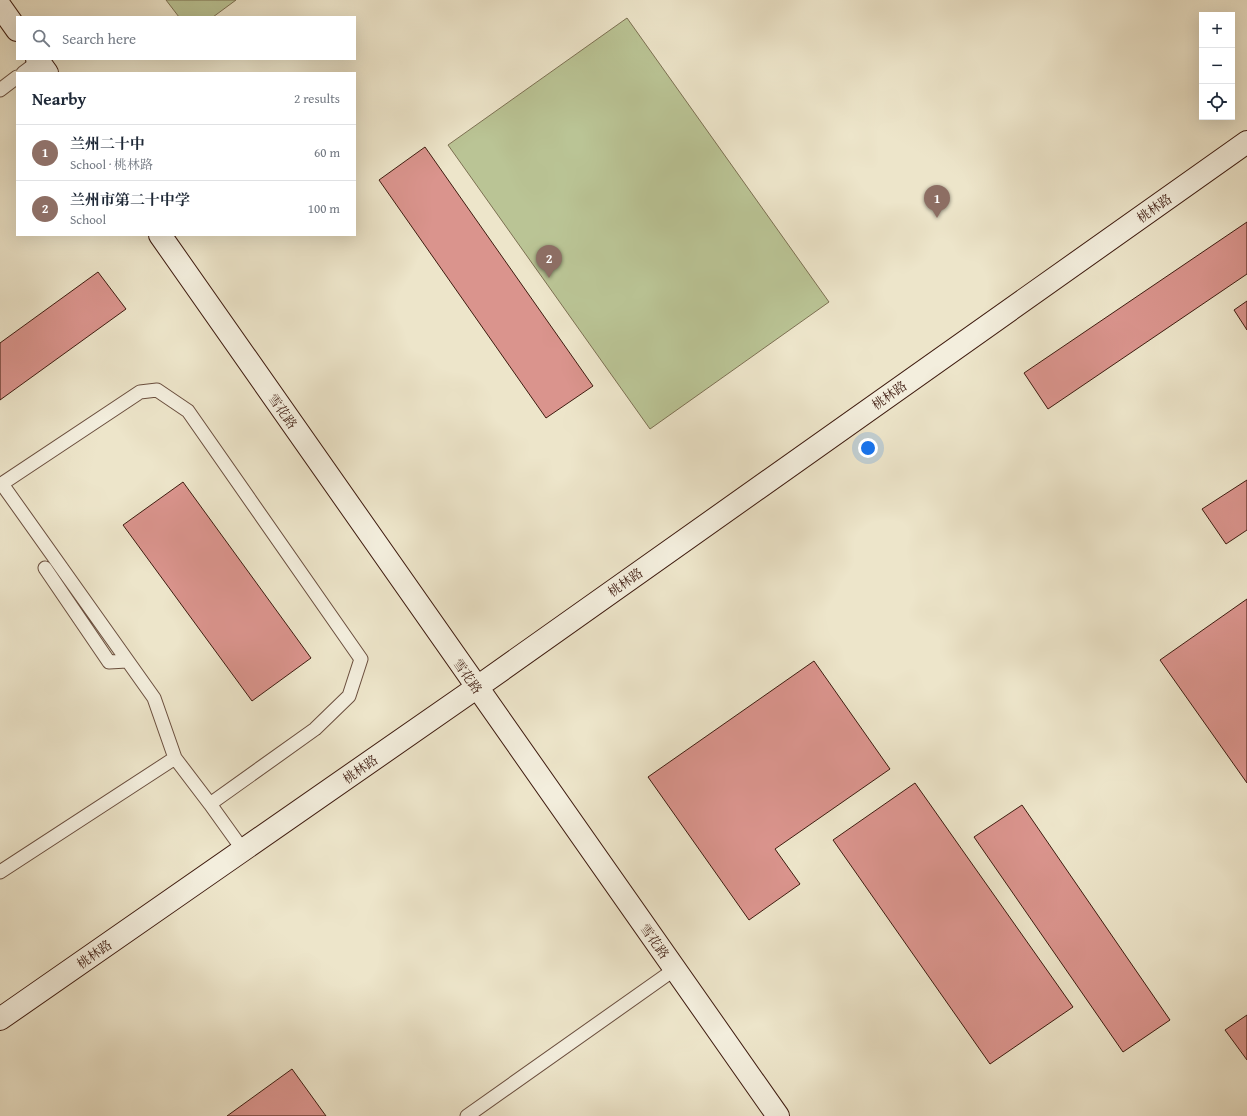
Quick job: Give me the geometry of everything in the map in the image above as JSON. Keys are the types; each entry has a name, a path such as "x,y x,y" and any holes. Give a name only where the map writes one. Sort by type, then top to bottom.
{"street":[{"path":"0,6 16,29"},
{"name":"桃林路","path":"0,1020 476,688 1247,142"},
{"name":"雪花路","path":"161,236 476,688 778,1116"}],"lane":[{"path":"0,90 16,78"},
{"path":"210,804 315,729 349,696 360,659 188,411 157,390 140,392 1,484 154,698 175,758 243,850"},
{"path":"45,568 109,662 127,661"},
{"path":"0,872 175,758"},
{"path":"467,1116 675,969"}],"green space":[{"path":"166,0 236,0 214,16 178,16"},
{"path":"627,18 829,302 650,429 448,145"}],"building":[{"path":"425,147 593,386 546,418 379,180"},
{"path":"1247,222 1247,274 1048,409 1024,373"},
{"path":"98,272 126,309 0,400 0,343"},
{"path":"1247,301 1247,330 1234,310"},
{"path":"1247,480 1247,530 1226,544 1202,509"},
{"path":"183,482 311,658 252,701 123,525"},
{"path":"1247,599 1247,783 1160,660"},
{"path":"814,661 890,769 775,849 800,884 749,920 648,777"},
{"path":"915,783 1073,1007 990,1064 833,840"},
{"path":"1022,805 1170,1020 1123,1052 974,837"},
{"path":"1247,1015 1247,1060 1225,1030"},
{"path":"292,1069 326,1116 227,1116"}],"place":[{"name":"兰州二十中","path":"937,218"},
{"name":"兰州市第二十中学","path":"549,278"}]}
